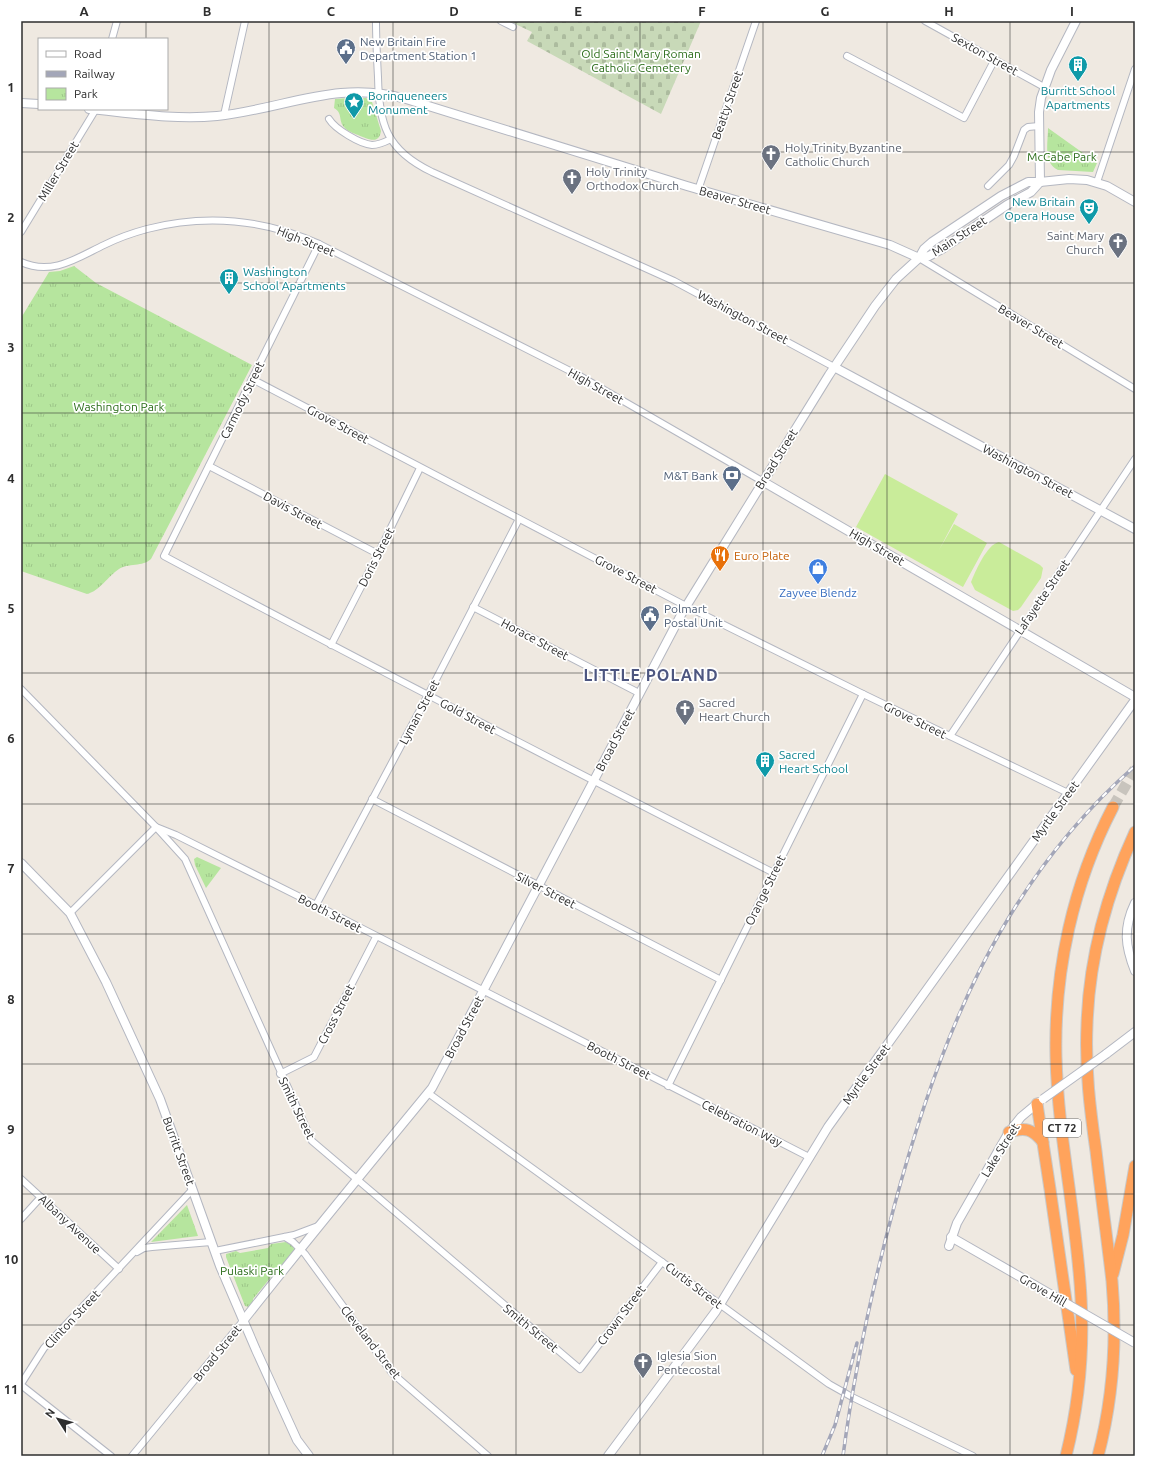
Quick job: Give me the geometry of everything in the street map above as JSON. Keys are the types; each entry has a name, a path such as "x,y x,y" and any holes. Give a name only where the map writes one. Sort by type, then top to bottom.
{"highway":[{"name":"CT 72","path":"1066,1456 1078,1396 1082,1352 1082,1299 1058,1091 1056,1057 1057,1010 1062,962 1076,901 1091,854 1113,807"},
{"name":"CT 72","path":"1098,1456 1107,1412 1112,1370 1114,1320 1112,1281 1089,1100 1087,1024 1091,976 1101,927 1117,874 1135,832"},
{"path":"1040,1102 1043,1142 1073,1347 1078,1396"},
{"path":"1009,1132 1021,1129 1028,1130 1035,1133 1043,1142"},
{"path":"1112,1281 1123,1235 1135,1166"}],"street":[{"path":"112,38 117,21"},
{"path":"224,115 245,21"},
{"name":"Washington Street","path":"376,21 378,93 382,119 391,139 405,156 427,170 674,281 1135,529"},
{"path":"501,21 513,27"},
{"name":"Beatty Street","path":"698,190 756,21"},
{"name":"Sexton Street","path":"925,21 1044,87"},
{"path":"1040,182 1039,105 1044,87 1076,21"},
{"path":"847,56 964,118 995,59"},
{"path":"1097,182 1135,69"},
{"name":"Beaver Street","path":"105,110 179,117 224,115 334,93 361,91 406,99 698,190 890,245 906,251 1135,389"},
{"path":"21,103 38,104"},
{"name":"Miller Street","path":"21,232 93,110"},
{"path":"329,119 340,131 368,144 377,144 391,139"},
{"path":"988,186 1010,163 1024,130 1028,127 1039,126"},
{"name":"Main Street","path":"918,258 932,242 1004,194 1028,182 1072,179 1097,182 1119,192 1135,202"},
{"name":"High Street","path":"21,262 40,267 60,266 134,233 170,224 203,221 234,221 267,226 295,234 319,244 580,376 1135,698"},
{"name":"Carmody Street","path":"164,556 319,244"},
{"name":"Broad Street","path":"132,1456 428,1093 686,606 834,367 885,292 918,258"},
{"name":"Grove Street","path":"252,379 686,606 862,694 1068,793"},
{"name":"Lafayette Street","path":"950,736 1135,458"},
{"name":"Davis Street","path":"209,466 378,554"},
{"name":"Doris Street","path":"330,645 378,554 420,468"},
{"name":"Lyman Street","path":"316,905 428,695 519,519"},
{"name":"Gold Street","path":"164,556 330,645 774,873"},
{"name":"Horace Street","path":"473,607 639,693"},
{"name":"Booth Street","path":"21,688 156,827 183,838 316,905 675,1090"},
{"name":"Orange Street","path":"668,1086 862,694"},
{"name":"Myrtle Street","path":"608,1456 720,1304 828,1127 1135,698"},
{"name":"Silver Street","path":"372,799 721,980"},
{"path":"70,913 156,827"},
{"name":"Smith Street","path":"156,827 185,859 280,1074 312,1141 580,1369"},
{"name":"Burritt Street","path":"21,863 70,913 106,982 156,1089 211,1242 243,1321 297,1440 309,1456"},
{"path":"1135,903 1133,916 1127,932 1129,956 1135,971"},
{"name":"Cross Street","path":"280,1074 314,1057 376,937"},
{"name":"Lake Street","path":"949,1246 957,1224 1009,1132 1021,1117 1135,1032"},
{"name":"Celebration Way","path":"675,1090 809,1157"},
{"name":"Curtis Street","path":"428,1093 829,1384 973,1456"},
{"name":"Albany Avenue","path":"21,1179 119,1269"},
{"name":"Clinton Street","path":"21,1384 44,1348 193,1189"},
{"path":"21,1219 41,1197"},
{"name":"Broad Street","path":"215,1251 300,1234 319,1226"},
{"path":"285,1237 301,1250"},
{"name":"Grove Hill","path":"951,1237 1135,1343"},
{"name":"Clinton Street","path":"129,1258 140,1250 149,1247 211,1242"},
{"name":"Cleveland Street","path":"301,1250 391,1372 488,1456"},
{"name":"Crown Street","path":"580,1369 662,1262"},
{"path":"21,1384 111,1456"}],"green space":[{"name":"Old Saint Mary Roman Catholic Cemetery","path":"509,21 701,21 661,114 527,41 532,32"},
{"path":"366,98 372,102 381,131 378,138 375,140 368,139 350,132 344,127 341,122 339,112 334,108 335,99"},
{"name":"McCabe Park","path":"1048,128 1097,163 1093,172 1058,170 1053,167 1048,158 1047,152"},
{"name":"Washington Park","path":"74,266 96,283 252,365 151,559 144,563 119,569 100,587 87,594 21,571 21,318 49,272 60,271"},
{"path":"885,474 958,514 939,550 954,524 987,543 963,587 856,527"},
{"path":"999,542 1043,568 1041,578 1018,610 1013,611 975,590 971,582 978,565 986,553 990,548"},
{"path":"197,857 221,868 206,888 195,865 194,859"},
{"path":"187,1205 198,1236 151,1242"},
{"name":"Pulaski Park","path":"286,1242 293,1246 295,1252 285,1266 280,1266 253,1299 253,1304 249,1307 245,1306 226,1254 236,1251 240,1253 268,1248 271,1244"}],"tunnel":[{"path":"1113,807 1135,769"}],"railway":[{"path":"843,1456 858,1362 871,1300 894,1207 932,1084 955,1024 981,967 1012,913 1047,861 1088,812 1135,766"},
{"path":"822,1456 835,1425 857,1343"}],"place":[{"name":"New Britain Fire Department Station 1","path":"346,65"},
{"name":"Burritt School Apartments","path":"1078,82"},
{"name":"Borinqueneers Monument","path":"354,119"},
{"name":"Holy Trinity Byzantine Catholic Church","path":"771,171"},
{"name":"Holy Trinity Orthodox Church","path":"572,195"},
{"name":"New Britain Opera House","path":"1089,225"},
{"name":"Saint Mary Church","path":"1118,259"},
{"name":"Washington School Apartments","path":"229,295"},
{"name":"M&T Bank","path":"732,492"},
{"name":"Euro Plate","path":"720,572"},
{"name":"Zayvee Blendz","path":"818,585"},
{"name":"Polmart Postal Unit","path":"650,632"},
{"name":"Sacred Heart Church","path":"685,726"},
{"name":"Sacred Heart School","path":"765,778"},
{"name":"Iglesia Sion Pentecostal","path":"643,1379"}],"district":[{"name":"LITTLE POLAND","path":"651,675"}]}
